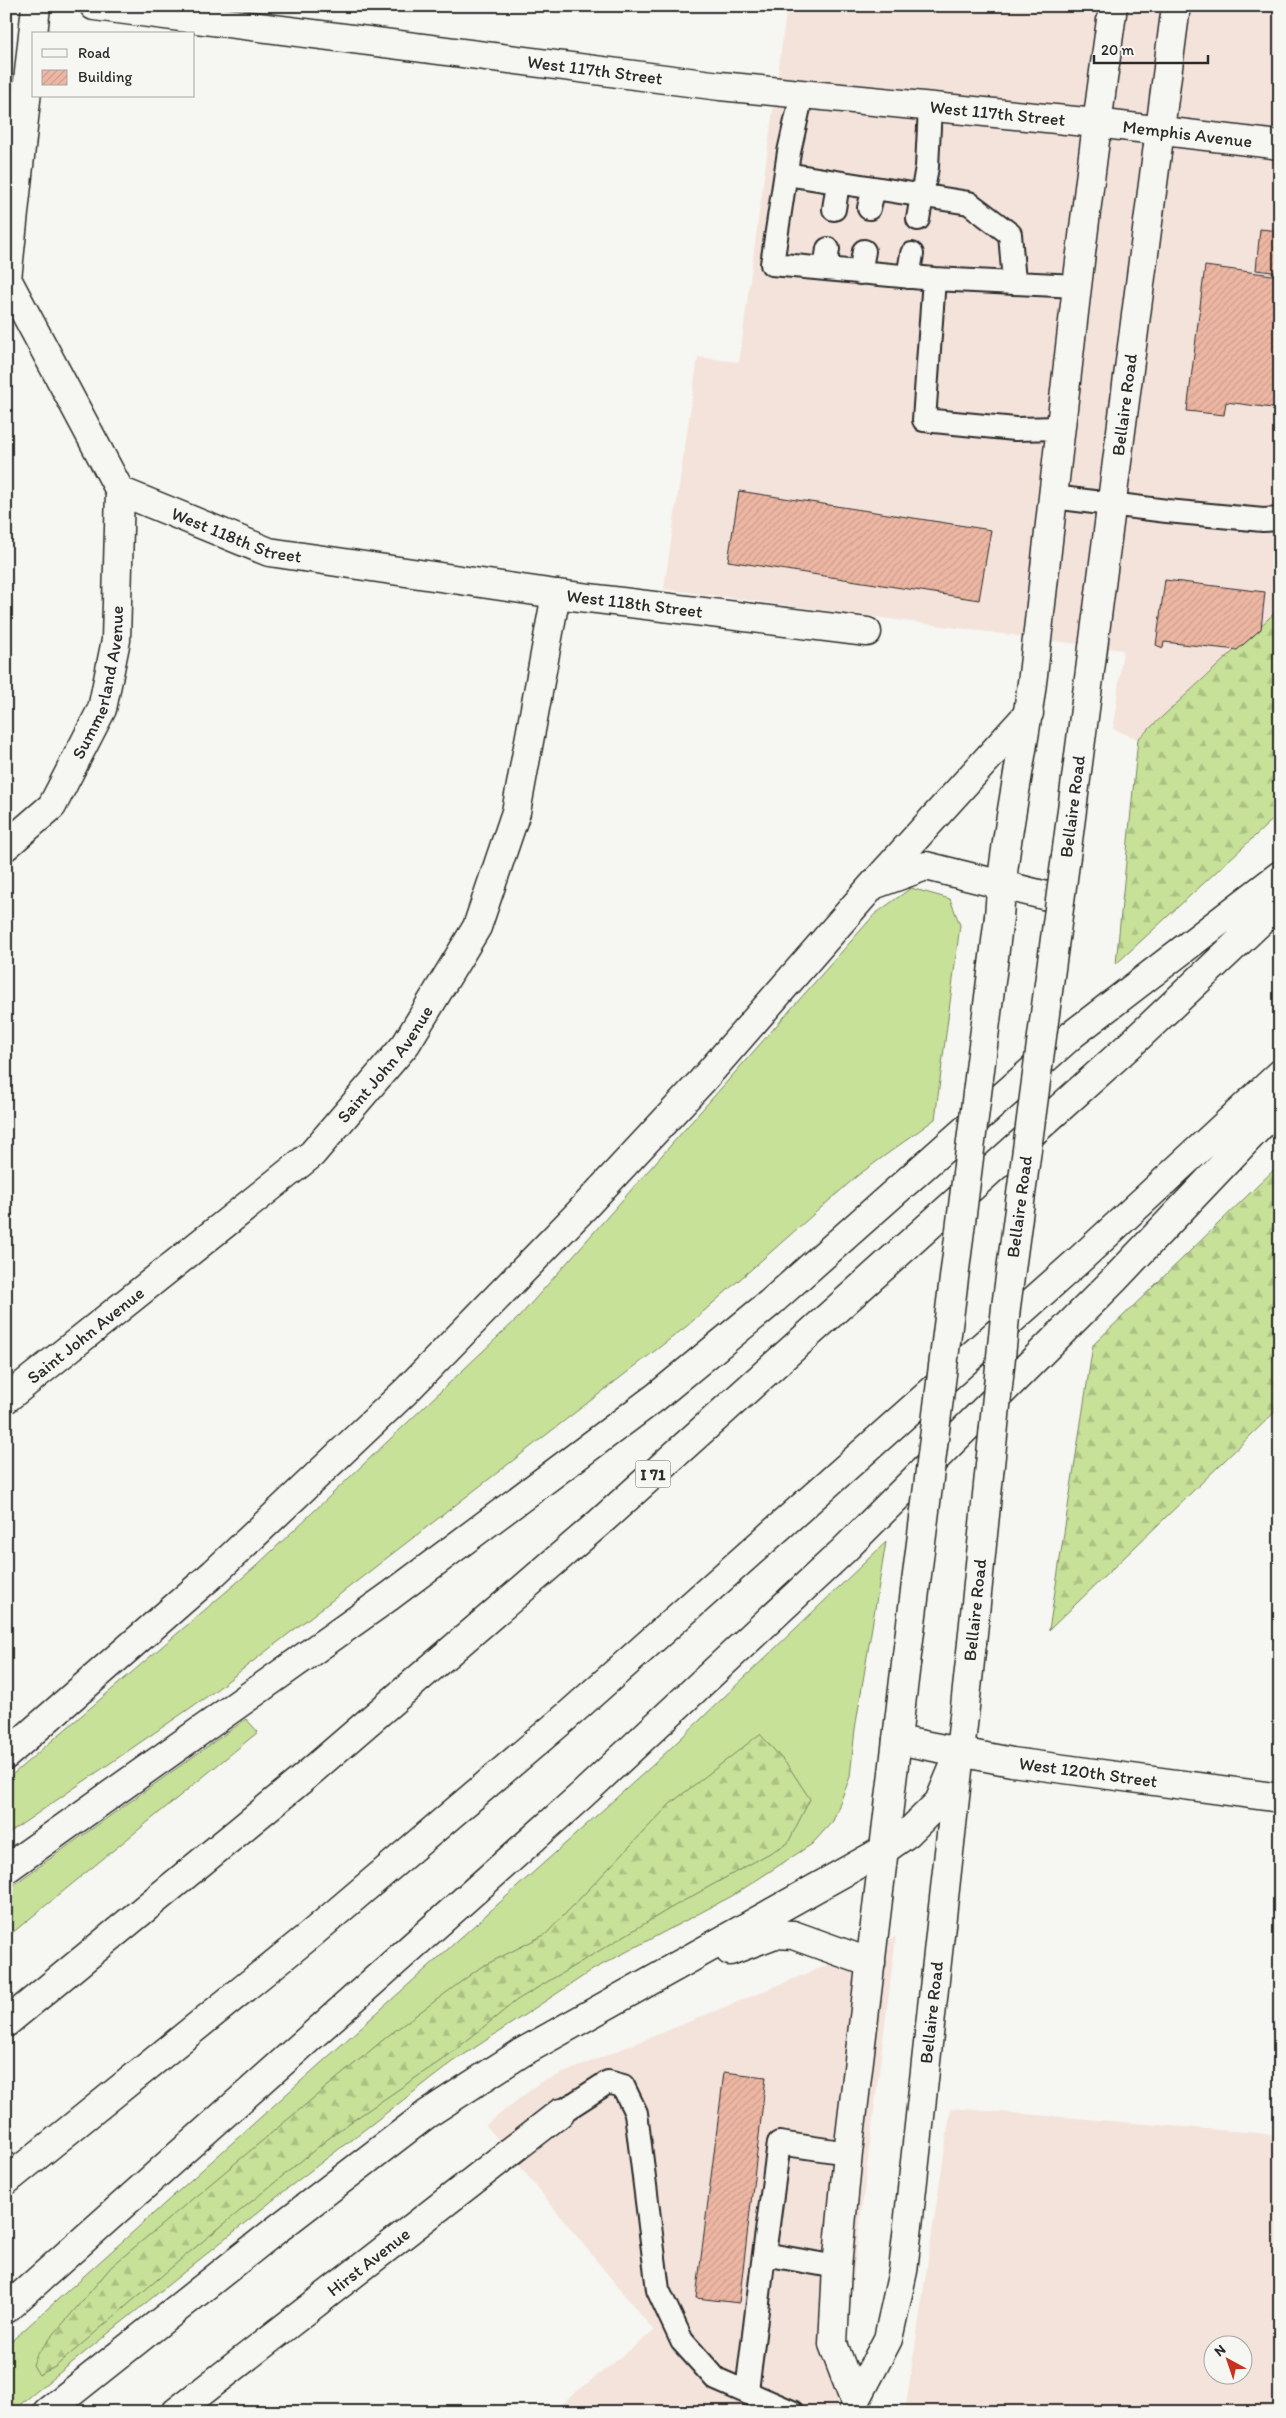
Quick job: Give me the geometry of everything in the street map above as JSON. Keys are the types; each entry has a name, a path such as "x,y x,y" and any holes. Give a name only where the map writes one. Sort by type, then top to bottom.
{"main road":[{"path":"33,32 36,6"},
{"name":"West 117th Street","path":"94,6 720,86 1096,123"},
{"name":"Bellaire Road","path":"854,2407 833,2344 848,2153 906,1663 999,917 1001,885 1029,713 1096,123 1113,6"},
{"name":"Bellaire Road","path":"854,2407 888,2339 903,2272 972,1643 1006,1307 1176,6"},
{"path":"32,44 7,279 120,491"},
{"name":"Memphis Avenue","path":"1096,123 1280,145"},
{"name":"West 118th Street","path":"120,491 269,552 556,594 867,632"},
{"name":"Summerland Avenue","path":"6,846 52,806 102,709 116,640 120,491"},
{"name":"Saint John Avenue","path":"6,1399 312,1154 406,1044 478,927 513,821 556,594"},
{"path":"6,1755 214,1573 405,1392 579,1213 695,1088 872,886 1029,713"},
{"path":"872,886 926,866 1059,899"},
{"path":"6,1869 390,1596 656,1397 770,1303 1073,1034 1280,875"},
{"name":"I 71","path":"6,2023 301,1780 599,1523 1122,1052 1280,903"},
{"path":"6,2181 310,1935 566,1717 1078,1261 1280,1074"},
{"path":"6,2309 582,1795 835,1558 1114,1280 1280,1105"},
{"name":"West 120th Street","path":"897,1740 1022,1763 1280,1798"},
{"path":"47,2412 276,2230 427,2114 521,2053 884,1850 908,1833 939,1802 960,1752"},
{"path":"649,1981 776,1934 804,1938 871,1963"},
{"name":"Hirst Avenue","path":"176,2412 560,2113"}],"lane":[{"path":"802,94 786,174 772,264 826,259 860,273 934,279 1077,286"},
{"path":"918,219 927,167 930,107"},
{"path":"786,174 838,183 872,198 922,195 968,203 1010,234 1014,282"},
{"path":"834,209 838,183"},
{"path":"860,273 864,251"},
{"path":"908,277 912,254"},
{"path":"934,279 924,420 1015,429 1062,428"},
{"path":"1053,497 1253,520 1280,519"},
{"path":"560,2113 608,2082 623,2086 636,2112 658,2290 682,2341 716,2379 792,2412"},
{"path":"747,2391 779,2143 848,2153"},
{"path":"764,2254 838,2267"}],"shaded area":[{"path":"787,6 1280,6 1280,608 1138,739 1113,729 1123,650 664,589 698,357 739,362"},
{"path":"896,1937 836,2412 551,2412 654,2331 486,2125 539,2083"},
{"path":"951,2108 1280,2135 1280,2412 905,2412"}],"green space":[{"path":"1280,608 1280,813 1116,964 1138,739"},
{"path":"911,888 950,899 960,925 935,1119 857,1176 687,1326 212,1693 6,1835 6,1780 255,1567 519,1317 875,914"},
{"path":"1280,1164 1280,1407 1049,1630 1093,1345"},
{"path":"886,1542 855,1729 850,1777 833,1821 812,1844 732,1896 594,1969 453,2062 288,2188 11,2412 6,2412 6,2346 654,1764"},
{"path":"246,1719 258,1732 6,1938 6,1890"},
{"path":"760,1734 789,1767 810,1799 788,1843 669,1909 517,2000 449,2055 339,2130 186,2255 55,2367 39,2375 33,2365 37,2354 112,2266 389,2035 481,1967 546,1934 671,1803"}],"building":[{"path":"1260,229 1280,231 1280,273 1256,270"},
{"path":"1205,266 1280,276 1280,409 1226,402 1224,415 1187,411"},
{"path":"739,491 991,530 979,600 728,561"},
{"path":"1165,580 1265,592 1261,629 1237,650 1164,642 1163,648 1156,645"},
{"path":"724,2072 766,2077 739,2303 696,2298"}]}
